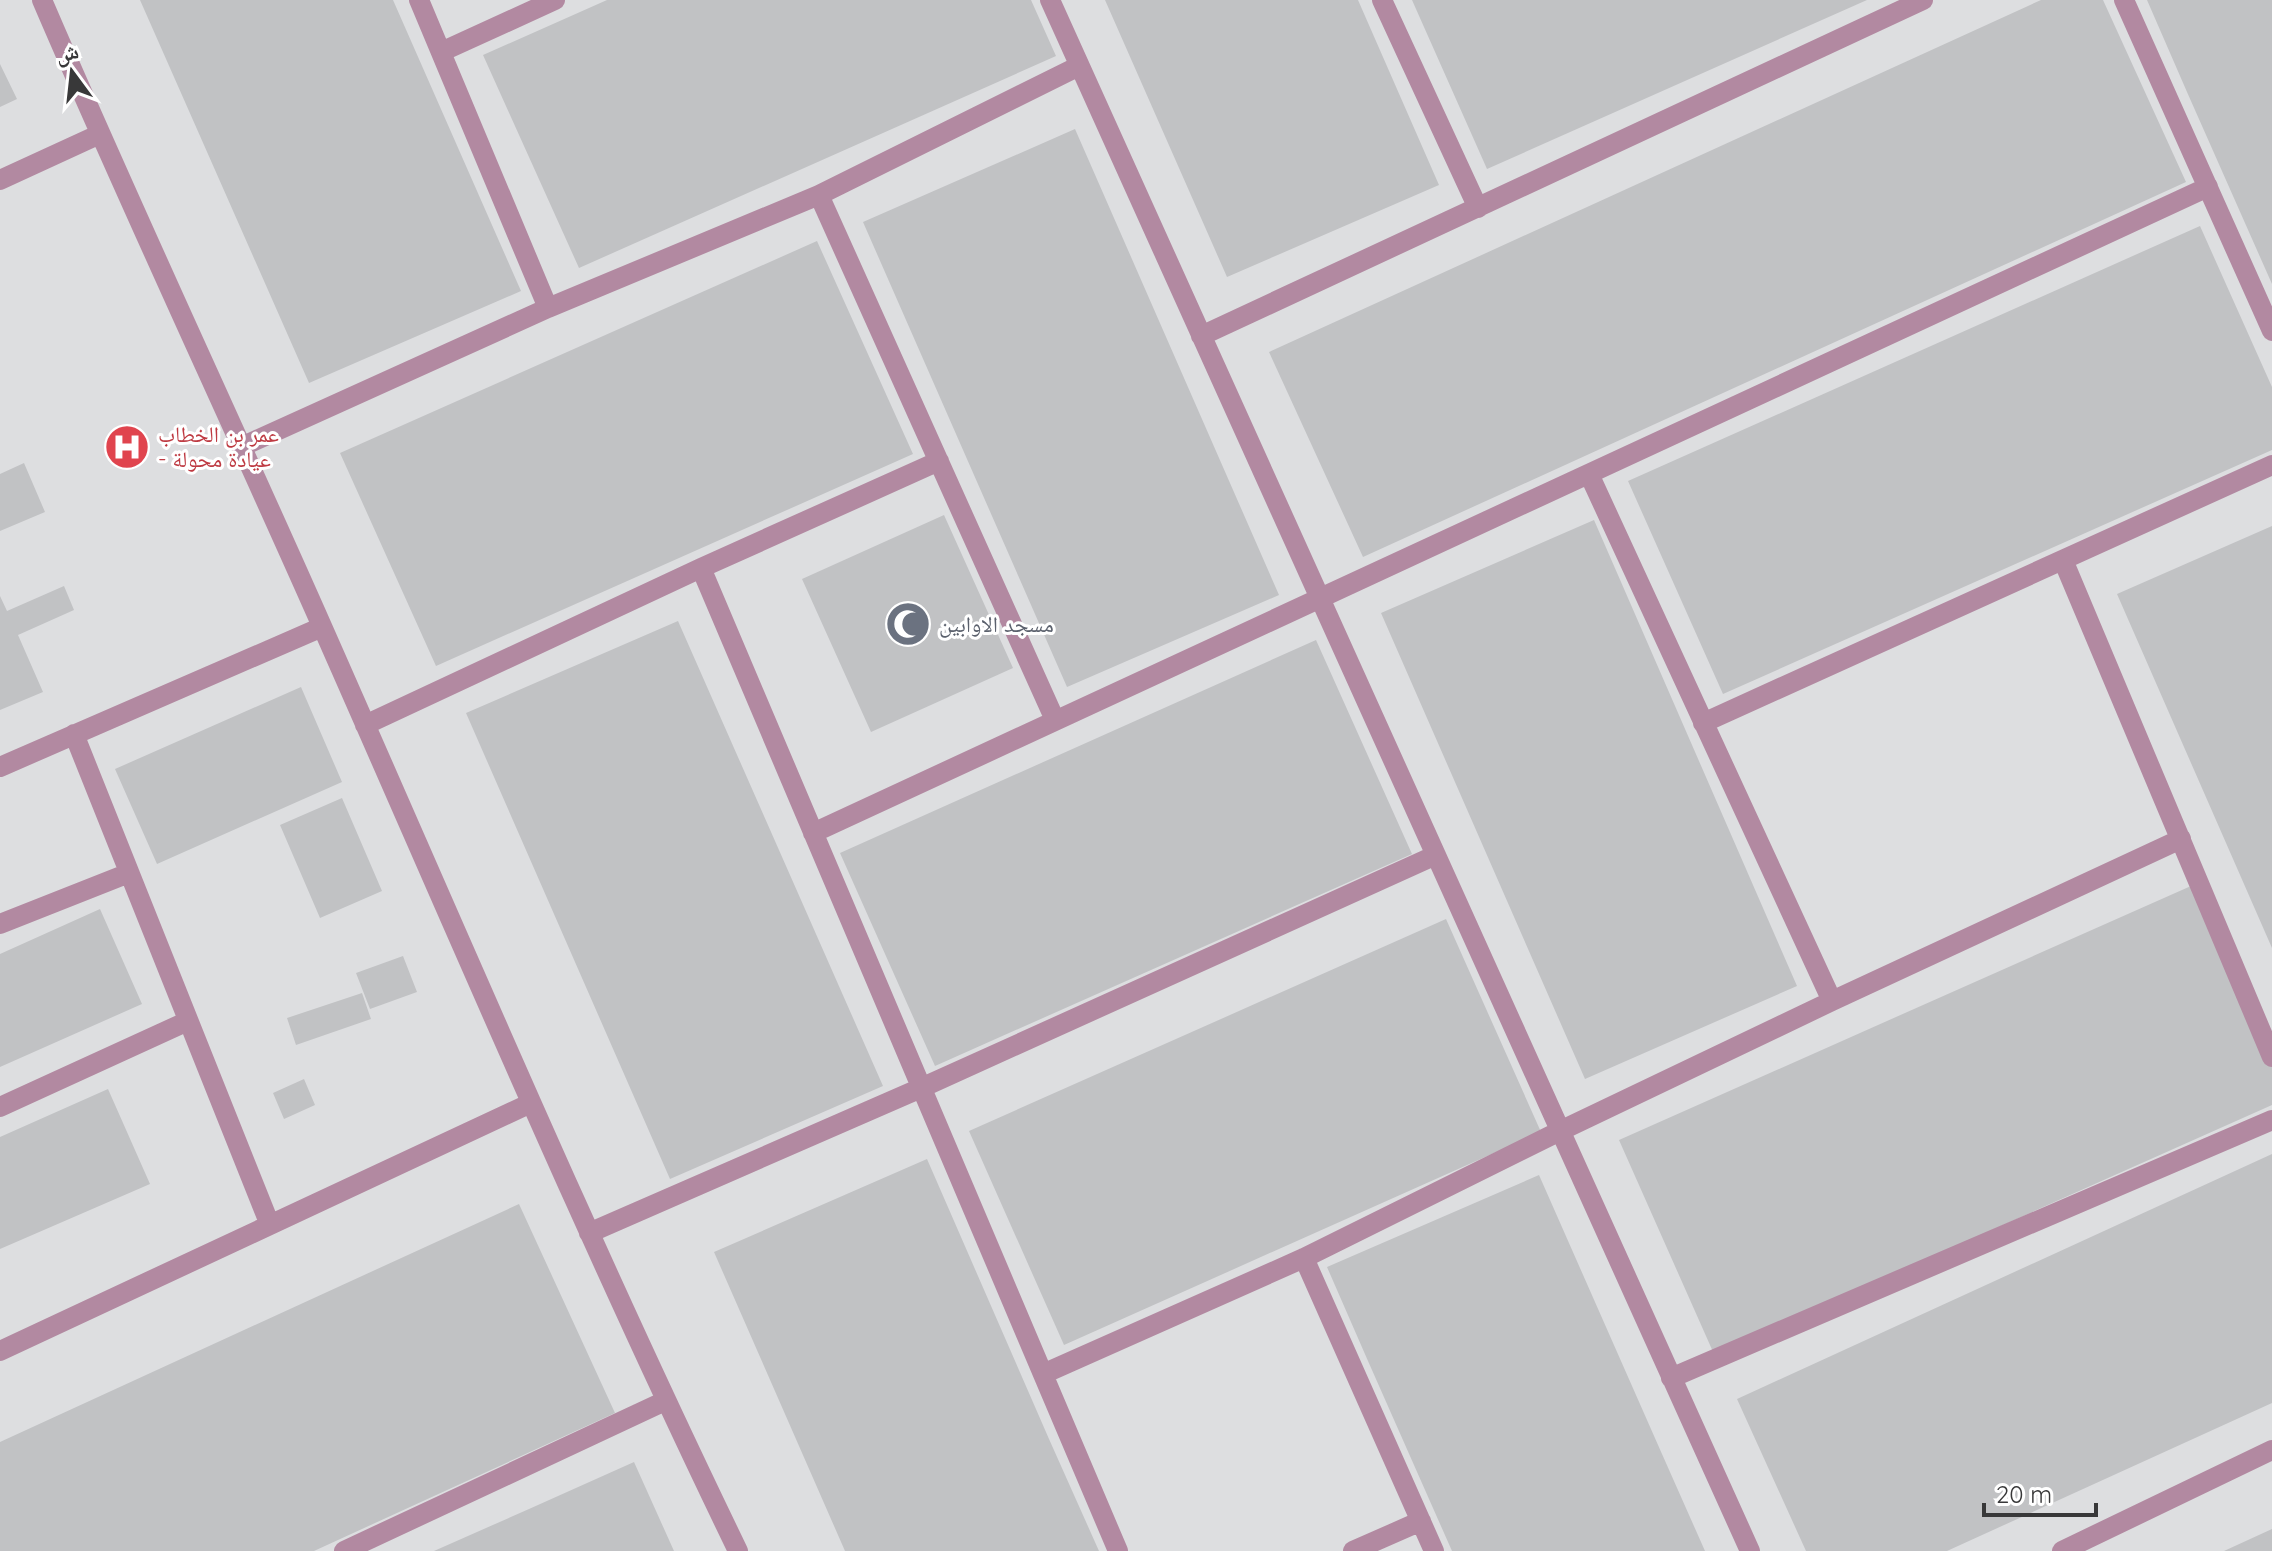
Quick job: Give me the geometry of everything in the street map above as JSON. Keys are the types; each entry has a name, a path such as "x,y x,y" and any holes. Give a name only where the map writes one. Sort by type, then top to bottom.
{"street":[{"path":"42,0 589,1233 665,1401 738,1551"},
{"path":"419,0 548,308"},
{"path":"441,52 555,0"},
{"path":"1050,0 1750,1551"},
{"path":"1382,0 1478,208"},
{"path":"1201,336 1923,0"},
{"path":"2124,0 2272,331"},
{"path":"241,447 548,308 819,195 1079,66"},
{"path":"0,180 100,134"},
{"path":"813,833 2208,187"},
{"path":"819,195 1055,720"},
{"path":"365,725 939,461"},
{"path":"1703,723 2272,465"},
{"path":"1589,474 1832,1001"},
{"path":"2063,560 2272,1057"},
{"path":"701,568 1118,1551"},
{"path":"0,767 322,627"},
{"path":"74,734 270,1225"},
{"path":"1043,1374 1304,1258 1832,1001 2181,839"},
{"path":"589,1233 921,1088 1436,855"},
{"path":"0,924 129,873"},
{"path":"0,1107 188,1021"},
{"path":"0,1351 531,1103"},
{"path":"1671,1378 2272,1120"},
{"path":"1304,1258 1434,1551"},
{"path":"344,1551 386,1542 665,1401"},
{"path":"2062,1551 2272,1450"},
{"path":"1353,1551 1421,1521"}],"building":[{"path":"140,0 393,0 521,291 309,383"},
{"path":"607,0 1031,0 1056,56 579,268 483,55"},
{"path":"1105,0 1358,0 1439,185 1227,277"},
{"path":"1412,0 1867,0 1487,169"},
{"path":"2041,0 2103,0 2186,182 1363,557 1269,352"},
{"path":"2147,0 2272,0 2272,284 2187,92"},
{"path":"0,64 17,99 0,107"},
{"path":"1075,129 1279,595 1067,687 863,222"},
{"path":"2200,226 2272,387 2272,450 1723,694 1628,481"},
{"path":"817,241 913,454 436,666 340,453"},
{"path":"24,463 45,512 0,531 0,474"},
{"name":"مسجد الاوابين","path":"944,515 1013,668 871,732 802,579"},
{"path":"1594,520 1797,986 1585,1079 1381,613"},
{"path":"2272,526 2272,948 2117,594"},
{"path":"64,586 74,610 18,635 43,692 0,710 0,596 7,611"},
{"path":"678,621 883,1086 670,1179 466,713"},
{"path":"1316,640 1412,854 935,1066 840,853"},
{"path":"301,687 342,782 157,864 115,769"},
{"path":"342,798 382,891 320,918 280,825"},
{"path":"2191,886 2272,1066 2272,1105 1714,1354 1619,1140"},
{"path":"100,909 142,1004 0,1067 0,954"},
{"path":"1446,919 1541,1132 1064,1345 969,1131"},
{"path":"403,956 417,992 370,1009 356,973"},
{"path":"362,993 371,1019 296,1045 287,1018"},
{"path":"304,1079 315,1105 284,1119 273,1093"},
{"path":"108,1089 150,1184 0,1249 0,1137"},
{"path":"2272,1154 2272,1403 1947,1551 1806,1551 1737,1399"},
{"path":"927,1159 1099,1551 845,1551 714,1252"},
{"path":"1539,1175 1705,1551 1452,1551 1368,1361 1327,1267"},
{"path":"519,1204 615,1413 314,1551 0,1551 0,1442"},
{"path":"634,1462 674,1551 434,1551 529,1509"},
{"path":"2272,1529 2272,1551 2224,1551"}],"place":[{"name":"عمر بن الخطاب - عيادة محولة","path":"127,447"},
{"name":"مسجد الاوابين","path":"908,624"}]}
